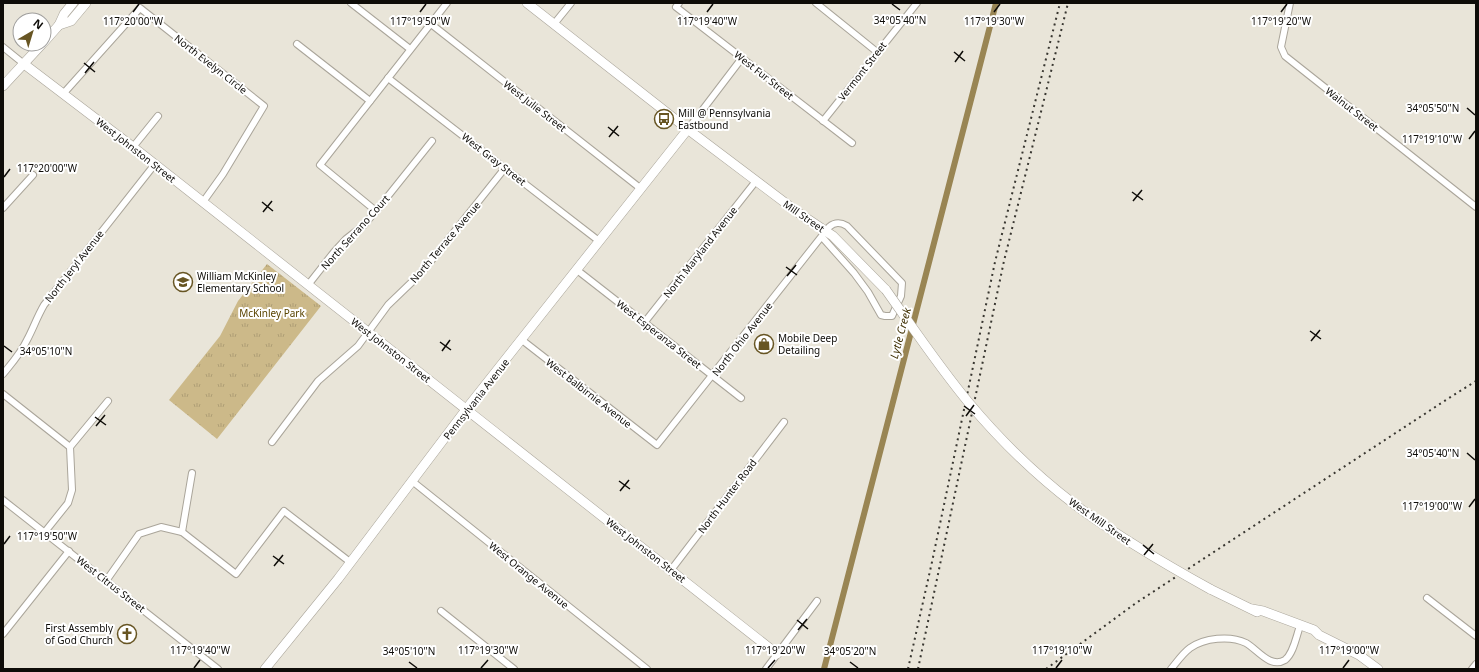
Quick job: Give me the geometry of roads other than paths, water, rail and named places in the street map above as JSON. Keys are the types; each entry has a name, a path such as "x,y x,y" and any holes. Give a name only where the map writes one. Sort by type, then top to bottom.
{"street":[{"path":"52,33 73,3"},
{"path":"59,25 71,21 86,3"},
{"path":"351,3 410,50"},
{"path":"376,211 320,165 447,3"},
{"name":"Mill Street","path":"527,3 824,234 833,236 886,290 926,347 969,403 1009,447 1037,473"},
{"path":"554,24 571,3"},
{"path":"816,3 877,52"},
{"name":"Vermont Street","path":"823,121 917,3"},
{"name":"Walnut Street","path":"1290,3 1281,47 1285,56 1476,207"},
{"name":"West Fur Street","path":"678,5 742,58 852,143"},
{"name":"North Evelyn Circle","path":"63,94 140,8 264,106 223,174 203,202"},
{"name":"West Julie Street","path":"431,24 640,188"},
{"path":"297,44 370,101"},
{"name":"West Johnston Street","path":"3,48 155,164 777,654"},
{"path":"3,86 35,52"},
{"path":"688,129 742,58"},
{"name":"West Gray Street","path":"388,78 599,241"},
{"path":"133,147 158,116"},
{"name":"Pennsylvania Avenue","path":"265,669 350,562 467,409 640,188 688,129"},
{"name":"North Serrano Court","path":"308,285 346,239 364,226 432,141"},
{"name":"North Jeryl Avenue","path":"3,374 15,360 28,340 36,319 44,306 155,164"},
{"name":"North Terrace Avenue","path":"272,442 318,382 358,346 388,305 431,261 505,168"},
{"path":"3,208 34,175"},
{"name":"North Maryland Avenue","path":"644,323 756,181"},
{"path":"832,224 843,224 902,283 901,296 892,316 881,315 868,292 824,234 832,224"},
{"name":"North Ohio Avenue","path":"657,446 824,234"},
{"name":"West Esperanza Street","path":"577,270 741,398"},
{"name":"West Balbirnie Avenue","path":"522,340 657,446"},
{"path":"3,394 70,447"},
{"path":"44,532 68,503 72,490 70,447 108,401"},
{"name":"North Hunter Road","path":"671,570 784,422"},
{"path":"182,532 192,473"},
{"name":"West Mill Street","path":"1037,473 1072,503 1147,554 1210,589 1252,609 1262,616 1314,635 1319,635"},
{"name":"West Orange Avenue","path":"412,481 647,669"},
{"name":"West Citrus Street","path":"3,500 218,669"},
{"path":"106,581 139,534 161,527 182,532 236,574 284,511 350,562"},
{"path":"3,634 69,552"},
{"path":"1427,598 1476,636"},
{"path":"766,669 817,601"},
{"name":"West Mill Street","path":"1252,609 1263,611 1314,630 1319,635 1359,655 1378,669"},
{"path":"441,611 514,669"},
{"path":"1171,669 1190,648 1201,642 1216,640 1229,639 1245,642 1266,659 1275,662 1285,660 1291,653 1299,629"},
{"path":"1472,669 1476,664"}],"waterway":[{"name":"Lytle Creek","path":"824,669 996,3"}],"railway":[{"path":"908,669 995,262 1060,3"},
{"path":"918,669 1004,261 1068,3"},
{"path":"1046,669 1136,603 1476,381"}],"place":[{"name":"Mill @ Pennsylvania Eastbound","path":"664,119"},
{"name":"William McKinley Elementary School","path":"183,282"},
{"name":"Mobile Deep Detailing","path":"764,344"},
{"name":"First Assembly of God Church","path":"127,634"}],"park label":[{"name":"McKinley Park","path":"272,313"}]}
